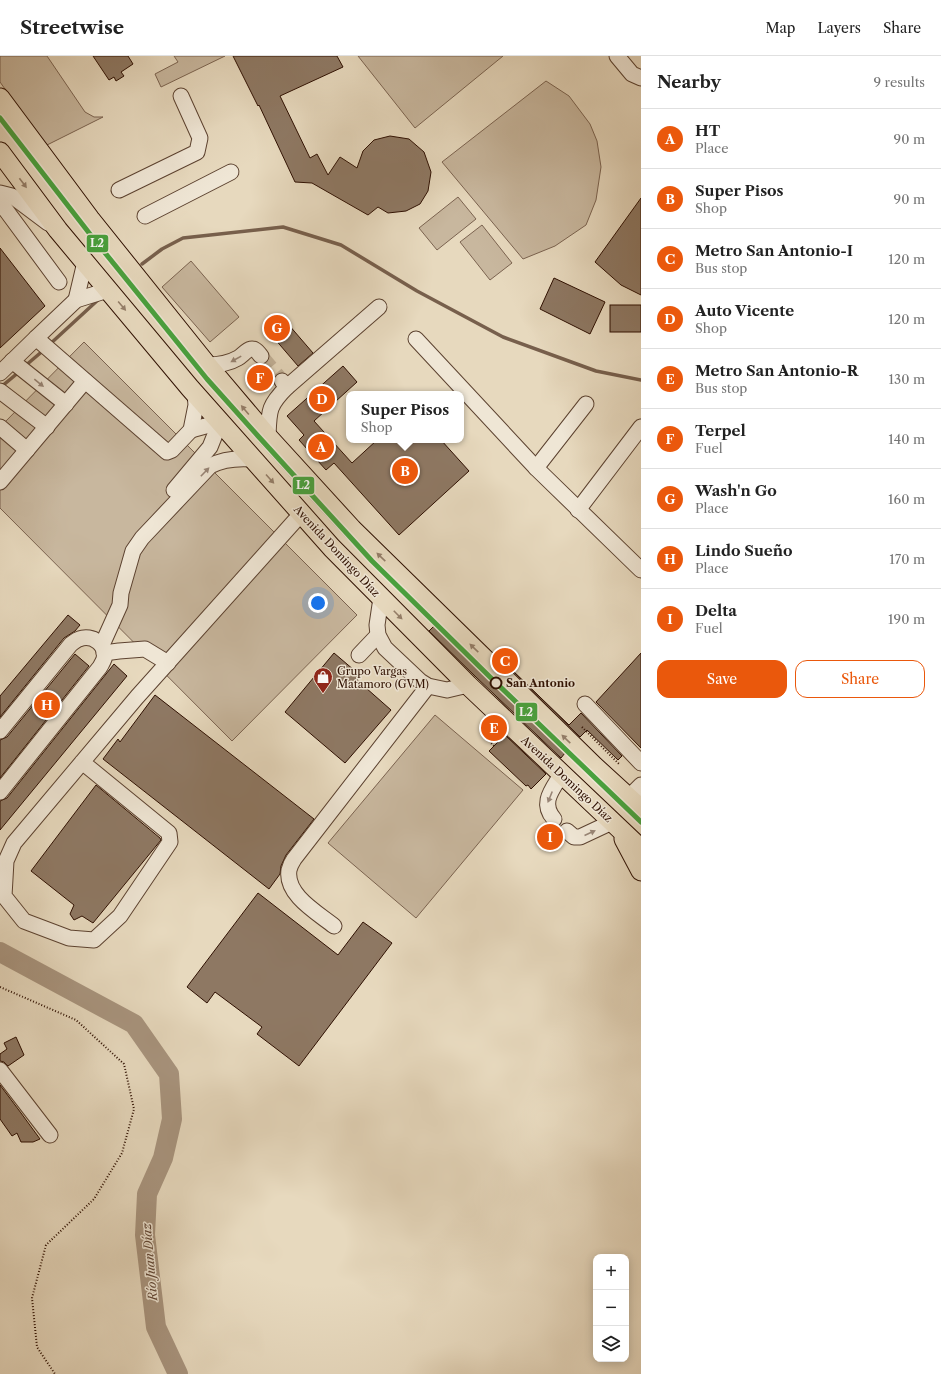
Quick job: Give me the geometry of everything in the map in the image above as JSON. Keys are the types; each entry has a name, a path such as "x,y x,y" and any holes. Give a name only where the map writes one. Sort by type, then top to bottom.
{"main road":[{"path":"1,99 90,219 207,365 268,437 352,529 594,766 621,781 639,796"},
{"name":"Avenida Domingo Díaz","path":"0,152 58,230 195,394 332,548 468,685 561,775 641,849"},
{"path":"615,825 641,871"}],"street":[{"path":"617,56 632,74 641,78"},
{"path":"119,190 197,152 200,138 181,96"},
{"path":"145,216 231,172"},
{"path":"0,193 12,196 58,230"},
{"path":"0,202 59,282"},
{"path":"76,300 85,262"},
{"path":"0,372 76,300 108,290"},
{"path":"268,437 268,416 275,399 285,384 378,307"},
{"path":"36,338 167,452 172,450 191,430 220,422"},
{"path":"416,339 536,468 641,570"},
{"path":"207,365 229,363 239,358 250,349 256,350 261,356"},
{"path":"12,361 66,404"},
{"path":"3,474 27,450 85,381"},
{"path":"0,391 47,427"},
{"path":"191,430 196,405 195,394"},
{"path":"536,468 586,404"},
{"path":"0,792 100,667 104,659 99,646 108,612 131,541 210,447 220,422"},
{"path":"0,427 27,450"},
{"path":"578,510 641,427"},
{"path":"99,646 120,605 121,593 133,551 142,538 210,466 218,462 233,459 252,459"},
{"path":"82,762 169,832 170,842 120,916 94,940 69,938 24,921 4,896 6,862 14,843 82,762 168,663 301,514"},
{"path":"381,598 377,625 378,635 385,648 420,681 428,686 447,690 468,685"},
{"path":"359,655 378,635"},
{"path":"0,731 71,644 78,639 86,637 99,646 119,651 145,650 168,663"},
{"path":"334,926 298,897 292,890 289,881 289,870 294,859 428,686"},
{"path":"586,704 641,763"},
{"path":"554,819 548,812 548,799 561,775"},
{"path":"567,831 574,837 580,837 615,825"},
{"path":"0,1070 50,1135"}],"path":[{"path":"582,727 620,765"},
{"path":"491,743 494,746"},
{"path":"0,987 76,1020 124,1064 134,1109 122,1153 94,1199 46,1245 32,1298 37,1347 54,1374"}],"shaded area":[{"path":"0,56 47,56 85,112 94,117 103,117 45,146 0,82"},
{"path":"174,56 225,56 161,87 155,74 178,62"},
{"path":"358,56 503,56 415,128"},
{"path":"546,81 569,96 590,124 597,141 601,167 596,200 586,225 555,246 523,259 442,162"},
{"path":"458,197 476,219 437,250 419,228"},
{"path":"482,225 512,263 490,280 460,242"},
{"path":"191,261 239,317 210,342 162,287"},
{"path":"84,342 357,615 232,741 0,508 0,427"},
{"path":"435,715 523,790 416,918 328,843"}],"building":[{"path":"93,56 128,56 133,64 121,72 124,76 116,81 114,77 109,80"},
{"path":"233,56 337,56 343,67 280,96 310,158 317,154 328,175 340,157 357,168 363,151 374,140 390,136 409,139 424,152 431,172 428,191 420,204 406,211 388,213 378,207 368,215 312,183 295,182 259,105 258,106"},
{"path":"641,198 641,295 621,285 595,262"},
{"path":"0,248 45,306 0,348"},
{"path":"554,278 605,302 590,334 540,309"},
{"path":"610,305 641,305 641,332 610,332"},
{"path":"282,317 313,353 298,366 266,331"},
{"path":"343,366 357,382 314,421 352,463 374,443 444,443 469,471 399,535 334,463 326,470 299,440 304,435 287,416"},
{"path":"68,615 80,625 75,631 64,638 0,717 0,696"},
{"path":"435,625 565,753 561,758 429,631"},
{"path":"334,653 361,676 357,680 391,710 345,763 285,712"},
{"path":"641,653 641,748 596,702"},
{"path":"75,654 89,666 0,778 0,740 7,737"},
{"path":"114,664 127,676 0,830 0,801 7,798"},
{"path":"511,669 569,725 581,713 622,756 618,760 587,730 580,737"},
{"path":"155,695 314,819 286,855 281,866 280,874 269,889 103,759 118,739 120,742"},
{"path":"505,735 546,774 531,789 489,751"},
{"path":"96,785 161,840 93,923 82,916 74,920 70,914 74,905 31,871"},
{"path":"258,893 338,955 363,922 392,943 299,1066 257,1034 262,1027 215,992 207,1003 187,987"},
{"path":"16,1037 24,1055 8,1066 4,1062 0,1061 0,1054 7,1049 4,1043"},
{"path":"0,1085 40,1139 33,1142 21,1142 17,1133 12,1136 0,1119"}],"waterway":[{"path":"142,264 162,249 183,238 283,227 341,245 417,291 503,337 596,371 641,380"},
{"path":"49,345 99,299"},
{"path":"25,366 45,349"},
{"path":"1,387 19,372"},
{"name":"Río Juan Díaz","path":"0,952 134,1024 169,1074 172,1119 163,1158 147,1194 145,1235 156,1327 178,1374"}],"tunnel":[{"path":"261,356 282,381"}],"transit line":[{"name":"L2","path":"0,118 93,238 207,379 258,436 372,561 641,822"}],"place":[{"name":"Wash'n Go","path":"277,328"},
{"name":"Terpel","path":"260,378"},
{"name":"Auto Vicente","path":"322,399"},
{"name":"HT","path":"321,447"},
{"name":"Super Pisos","path":"405,471"},
{"name":"Metro San Antonio-I","path":"505,661"},
{"name":"San Antonio","path":"496,683"},
{"name":"Grupo Vargas Matamoro (GVM)","path":"323,694"},
{"name":"Lindo Sueño","path":"47,705"},
{"name":"Metro San Antonio-R","path":"494,728"},
{"name":"Delta","path":"550,837"}]}
